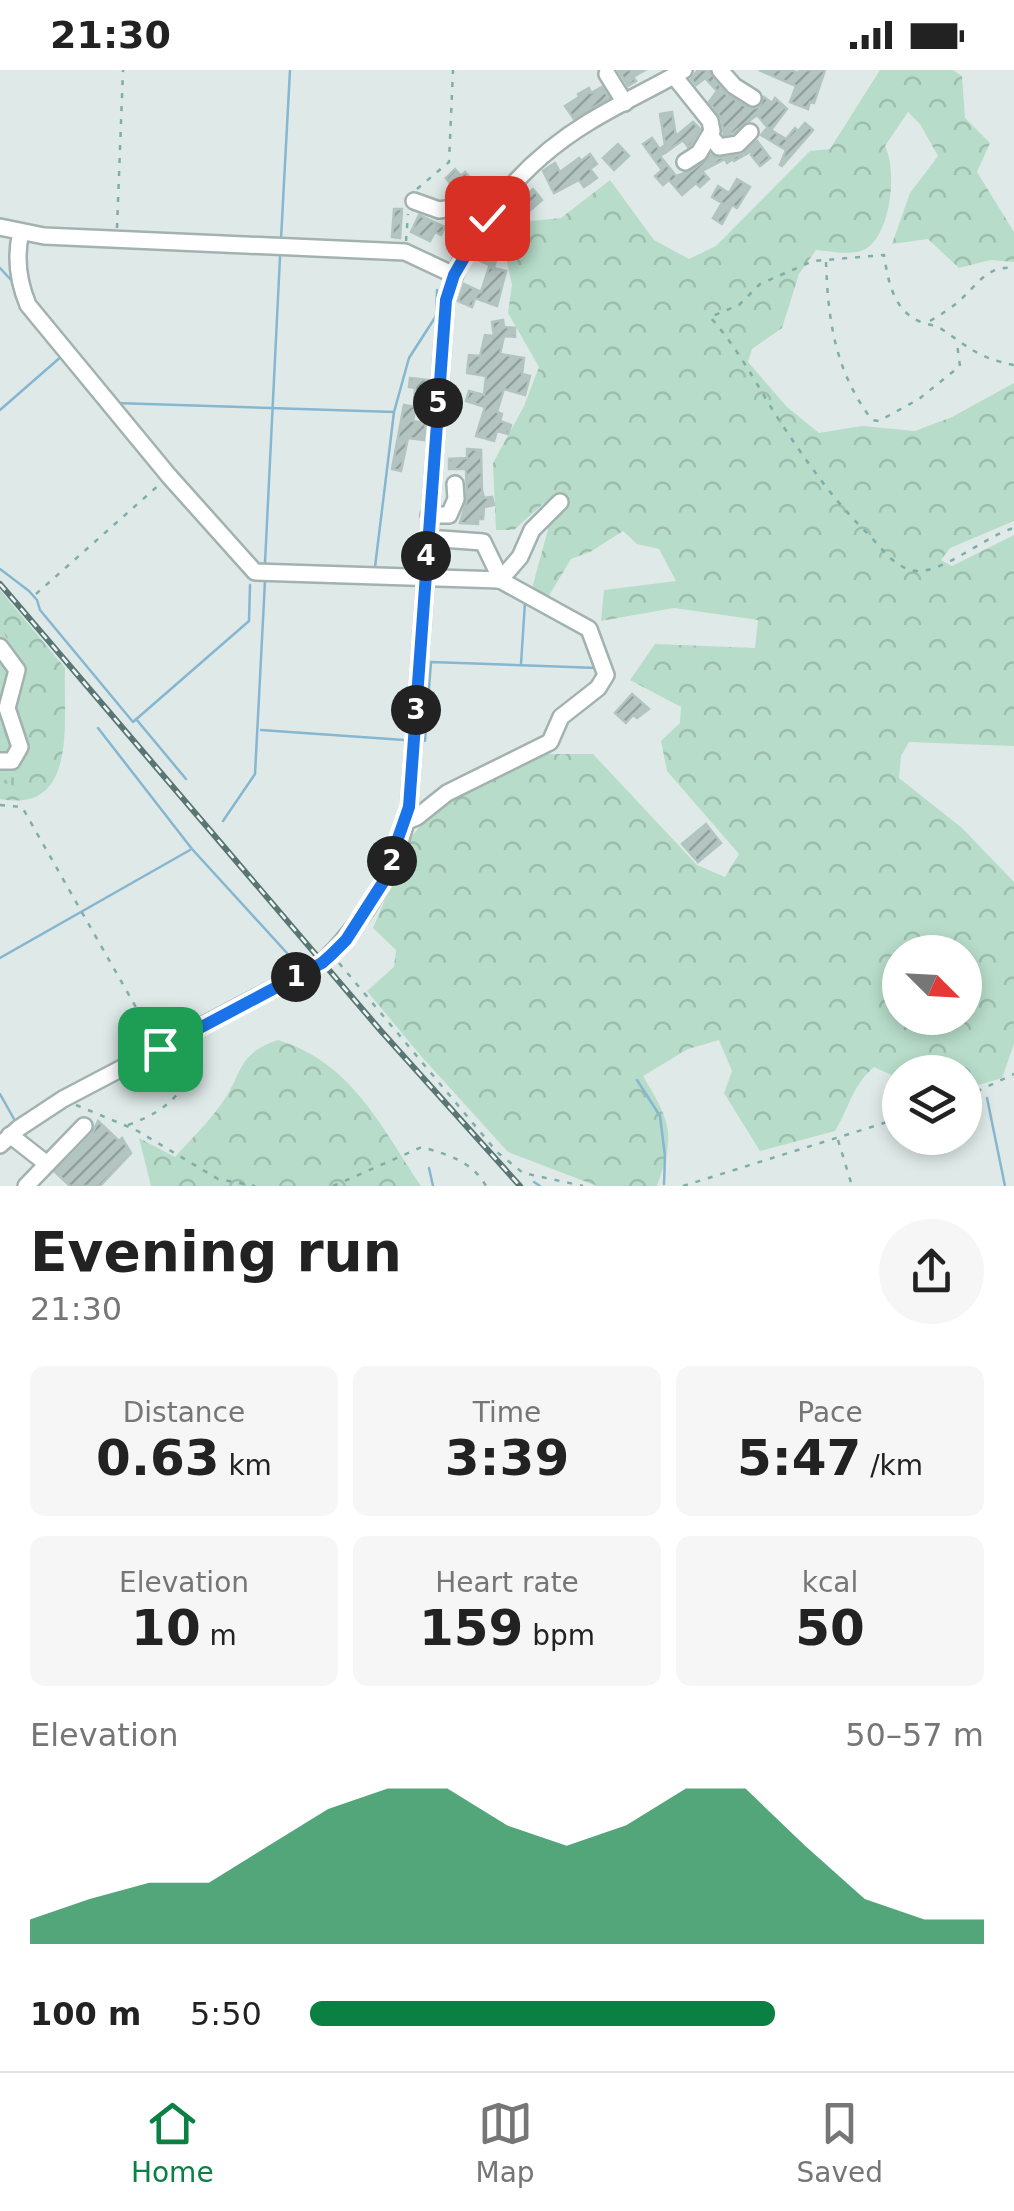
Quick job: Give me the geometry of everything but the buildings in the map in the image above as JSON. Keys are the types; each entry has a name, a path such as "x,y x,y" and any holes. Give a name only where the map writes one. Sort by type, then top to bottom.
{"street":[{"path":"720,70 752,98"},
{"path":"46,1164 5,1140 63,1099 322,963 346,940 382,884 406,821 446,300 454,275 487,218 537,160 590,122 679,73 710,121 710,135 699,153 685,162"},
{"path":"607,74 625,103"},
{"path":"710,135 720,146 744,138 749,162"},
{"path":"414,201 439,210 467,206 487,218"},
{"path":"0,227 117,239 406,252 454,275"},
{"path":"21,232 19,276 28,305 169,476 255,572 499,580 589,630 606,675 598,688 562,717 550,742 447,793 418,817 406,821"},
{"path":"429,515 454,521 455,484"},
{"path":"499,580 520,557 532,530 560,502"},
{"path":"428,538 483,542 499,580"},
{"path":"0,647 17,670 7,708 20,747 12,761 0,762"},
{"path":"26,1186 84,1126"}],"path":[{"path":"117,239 122,70"},
{"path":"450,162 453,70"},
{"path":"1014,366 979,355 943,330 906,312 896,299 884,254 812,261 760,284 739,305 710,317 728,337 787,432 850,515 880,550 899,564 915,570 933,568 1014,528"},
{"path":"826,260 832,339 872,420 901,410 960,366 957,342"},
{"path":"928,323 956,304 986,274 999,268 1014,268"},
{"path":"36,594 169,476"},
{"path":"0,805 22,807 160,1049"},
{"path":"332,954 497,1152 522,1173 583,1186"},
{"path":"127,1126 156,1115 178,1096 197,1058 205,1025"},
{"path":"982,1090 1014,1074"},
{"path":"63,1099 127,1126 218,1179 255,1186"},
{"path":"683,1186 882,1124"},
{"path":"838,1139 852,1186"},
{"path":"333,1186 422,1147 456,1157 479,1174 486,1186"}],"green space":[{"path":"880,70 953,70 962,76 965,118 990,143 977,172 1014,232 1014,262 991,260 959,268 928,239 892,244 910,193 938,156 920,124 908,112 885,146 891,169 890,197 878,236 859,251 816,250 799,274 782,328 752,349 748,362 787,407 819,433 862,426 915,431 952,417 1014,383 1014,521 950,548 941,560 952,566 1014,535 1014,746 909,742 901,756 899,778 962,828 1014,882 1014,1044 1002,1078 982,1084 982,1055 882,1055 882,1071 874,1067 867,1074 835,1131 760,1151 724,1093 732,1071 719,1040 688,1049 643,1076 668,1129 667,1153 657,1186 597,1186 508,1152 421,1056 367,991 394,967 396,950 373,928 412,836 437,805 539,754 593,754 697,865 725,877 739,854 667,771 661,741 680,723 681,707 630,680 655,644 755,648 758,620 674,608 601,621 604,590 676,581 659,549 637,544 623,531 571,559 547,599 531,592 553,511 544,503 514,530 496,530 493,463 524,406 539,367 508,313 512,285 499,224 561,218 610,180 654,240 689,259 716,246 810,151 830,149"},
{"path":"0,590 65,668 61,759 55,778 43,792 25,800 0,799"},
{"path":"0,626 32,671 24,700 30,761 15,786 0,782"},
{"path":"278,1040 303,1050 345,1080 377,1119 421,1186 151,1186 139,1138 175,1157 217,1110 248,1058"}],"waterway":[{"path":"281,239 290,70"},
{"path":"265,563 280,257"},
{"path":"0,268 12,281"},
{"path":"375,567 394,412 409,358 436,316 437,290"},
{"path":"0,410 63,355"},
{"path":"116,403 394,412"},
{"path":"0,569 37,600 40,610 133,722 249,621 250,585"},
{"path":"223,821 255,774 265,581"},
{"path":"521,664 525,602"},
{"path":"425,741 431,662 598,668"},
{"path":"136,719 186,779"},
{"path":"98,728 192,849 297,964"},
{"path":"261,730 404,740"},
{"path":"0,958 190,850"},
{"path":"637,1080 660,1116 664,1184"},
{"path":"0,1094 14,1119"},
{"path":"987,1098 1005,1186"},
{"path":"429,1168 433,1186"},
{"path":"534,1182 540,1186"}],"railway":[{"path":"0,584 381,1031 520,1186"}],"route":[{"path":"160,1049 322,963 346,940 365,913 394,857 409,807 446,300 454,275 487,218"}]}
